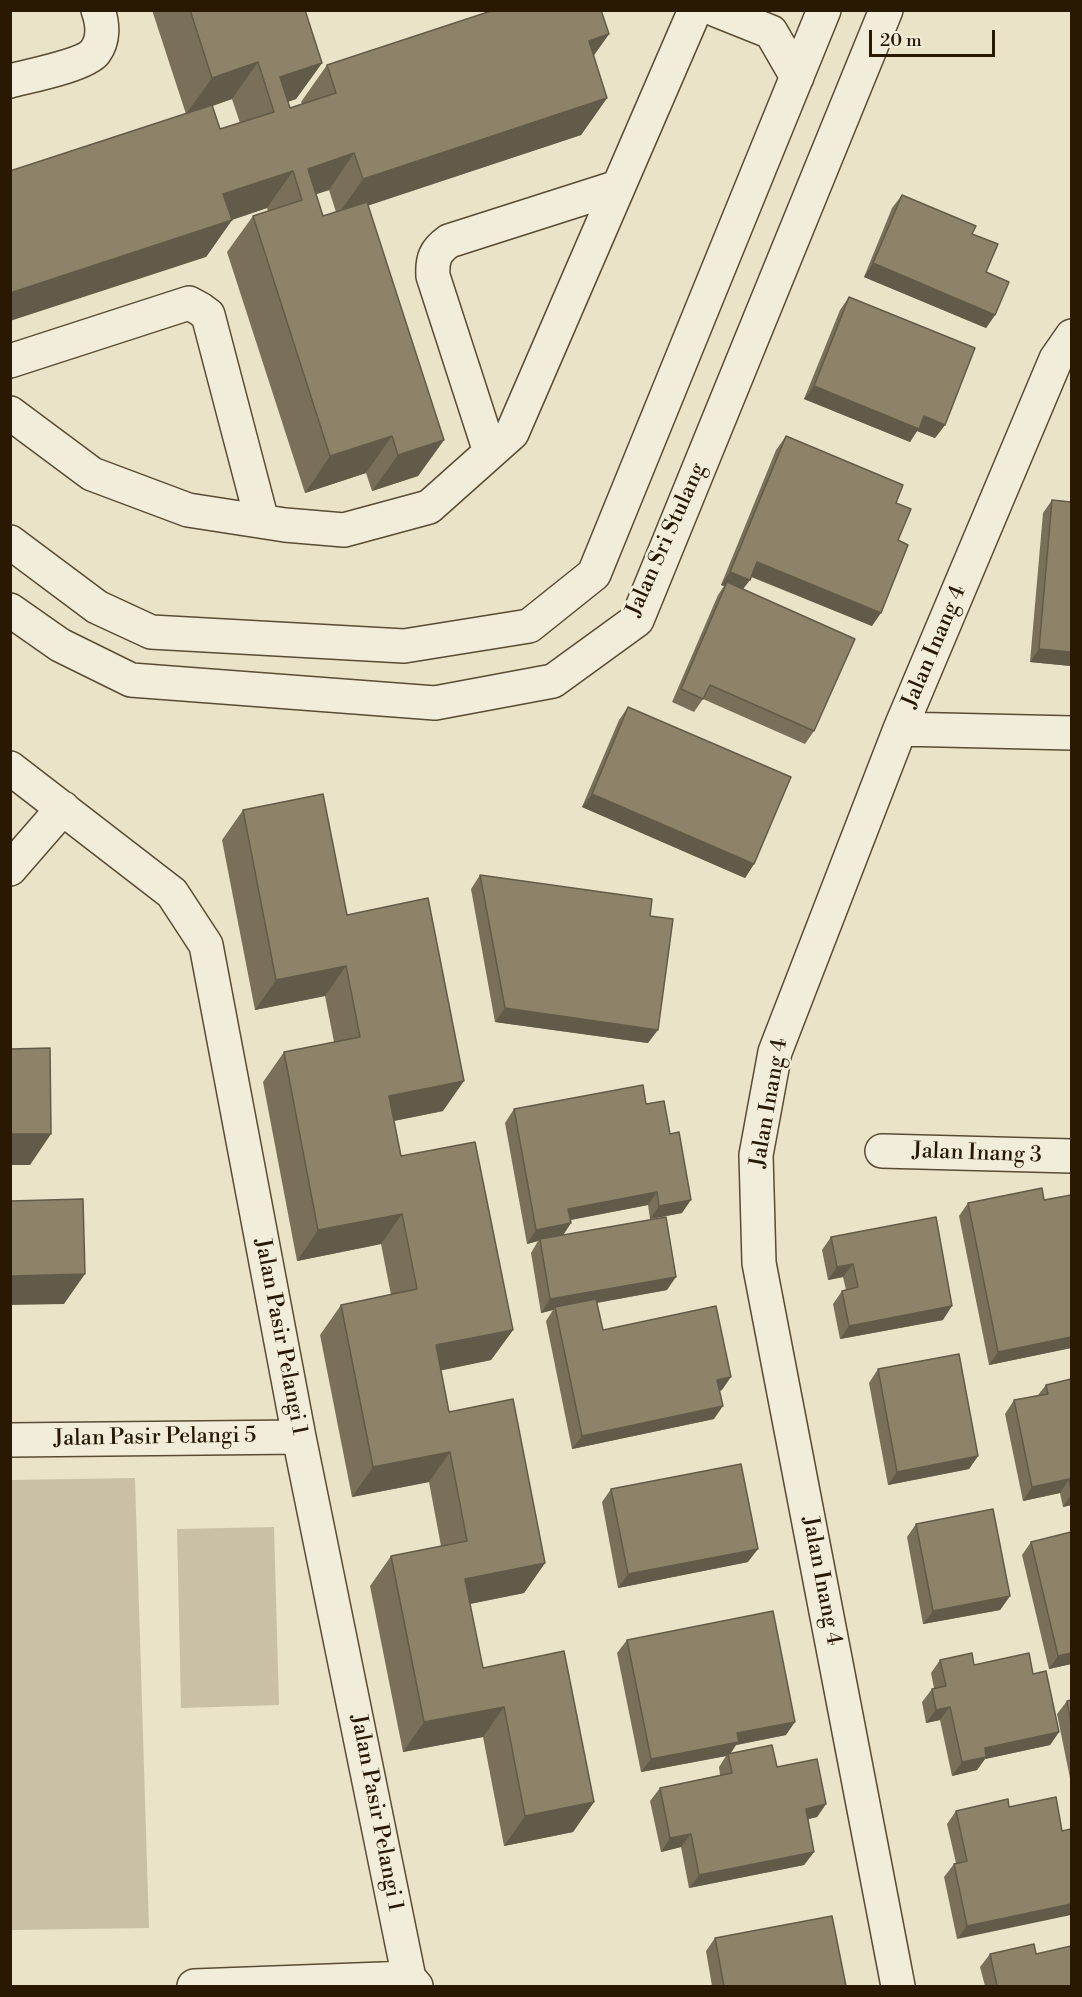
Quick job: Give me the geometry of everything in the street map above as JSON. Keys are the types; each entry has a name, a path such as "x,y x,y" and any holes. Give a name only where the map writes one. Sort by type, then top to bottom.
{"street":[{"path":"10,81 84,60 95,51 102,36 98,10"},
{"path":"10,413 92,474 188,510 344,530 429,507 512,433 695,10"},
{"path":"716,10 771,32 797,77"},
{"path":"10,542 97,607 151,632 404,646 529,626 594,574 824,10"},
{"name":"Jalan Sri Stulang","path":"10,610 60,645 131,680 435,703 553,681 637,620 886,10"},
{"path":"490,452 433,276 432,262 437,250 449,242 618,188"},
{"path":"10,361 189,303 200,309 208,315 262,521"},
{"name":"Jalan Inang 4","path":"898,1986 759,1263 756,1155 775,1052 900,729 1056,359 1071,336"},
{"path":"900,729 1071,733"},
{"name":"Jalan Pasir Pelangi 1","path":"10,768 172,893 206,945 299,1437 412,1982"},
{"path":"10,869 63,808"},
{"name":"Jalan Inang 3","path":"882,1151 1071,1156"},
{"name":"Jalan Pasir Pelangi 5","path":"10,1440 299,1437"},
{"path":"194,1986 412,1982"}],"shaded area":[{"path":"135,1478 149,1928 11,1930 11,1480"},
{"path":"274,1527 279,1705 181,1708 177,1529"}],"building":[{"path":"190,10 305,10 322,63 280,77 290,108 336,93 327,65 494,10 601,10 609,34 589,41 607,98 363,179 354,153 308,169 323,216 367,202 444,440 398,455 392,436 330,456 253,216 302,200 293,171 223,194 232,220 10,293 10,171 212,105 220,129 274,112 258,62 212,78"},
{"path":"902,195 976,226 972,234 998,244 986,272 1009,282 995,315 873,263"},
{"path":"849,297 975,348 945,425 924,416 919,429 814,386"},
{"path":"786,436 903,485 896,503 911,509 898,540 908,545 881,613 757,562 750,580 730,572"},
{"path":"1052,500 1071,502 1071,652 1039,649"},
{"path":"727,582 855,639 814,731 710,685 703,699 681,689"},
{"path":"628,707 791,777 754,864 592,794"},
{"path":"323,794 347,915 428,898 464,1081 389,1096 401,1156 475,1142 513,1330 436,1345 449,1412 513,1399 545,1563 465,1579 483,1668 564,1651 594,1802 525,1816 504,1707 424,1722 391,1556 467,1541 450,1452 373,1467 341,1305 417,1289 402,1214 318,1230 284,1052 360,1037 346,966 276,980 243,810"},
{"path":"480,875 652,899 650,916 673,919 658,1030 505,1008"},
{"path":"50,1048 51,1134 10,1134 10,1049"},
{"path":"643,1085 646,1104 664,1101 670,1134 679,1132 691,1200 659,1206 657,1192 568,1209 571,1223 536,1230 514,1109"},
{"path":"1042,1188 1044,1200 1071,1195 1071,1337 998,1352 968,1203"},
{"path":"83,1199 85,1274 10,1276 10,1201"},
{"path":"666,1217 676,1277 550,1299 540,1239"},
{"path":"936,1217 952,1306 849,1326 842,1291 858,1287 853,1264 837,1267 831,1237"},
{"path":"596,1299 603,1330 716,1306 731,1377 717,1380 723,1406 582,1436 555,1307"},
{"path":"959,1354 978,1456 897,1472 878,1369"},
{"path":"1071,1379 1071,1491 1069,1479 1032,1487 1014,1400 1048,1394 1046,1385"},
{"path":"741,1464 758,1549 628,1574 611,1489"},
{"path":"993,1509 1010,1596 933,1611 916,1524"},
{"path":"1071,1532 1071,1653 1058,1656 1031,1542"},
{"path":"773,1611 795,1722 737,1733 739,1742 651,1759 627,1640"},
{"path":"972,1653 974,1665 1029,1653 1033,1674 1046,1671 1059,1732 985,1748 986,1757 962,1762 950,1707 936,1710 932,1689 946,1686 940,1660"},
{"path":"1071,1700 1071,1724 1067,1701"},
{"path":"772,1745 777,1767 817,1759 826,1804 806,1809 814,1852 699,1875 691,1834 670,1838 660,1788 732,1773 728,1754"},
{"path":"1056,1797 1062,1831 1071,1829 1071,1904 967,1926 954,1864 967,1861 956,1811 1008,1799 1009,1807"},
{"path":"832,1916 846,1986 724,1986 715,1938"},
{"path":"1034,1944 1036,1954 1071,1946 1071,1986 997,1986 990,1954"}]}
